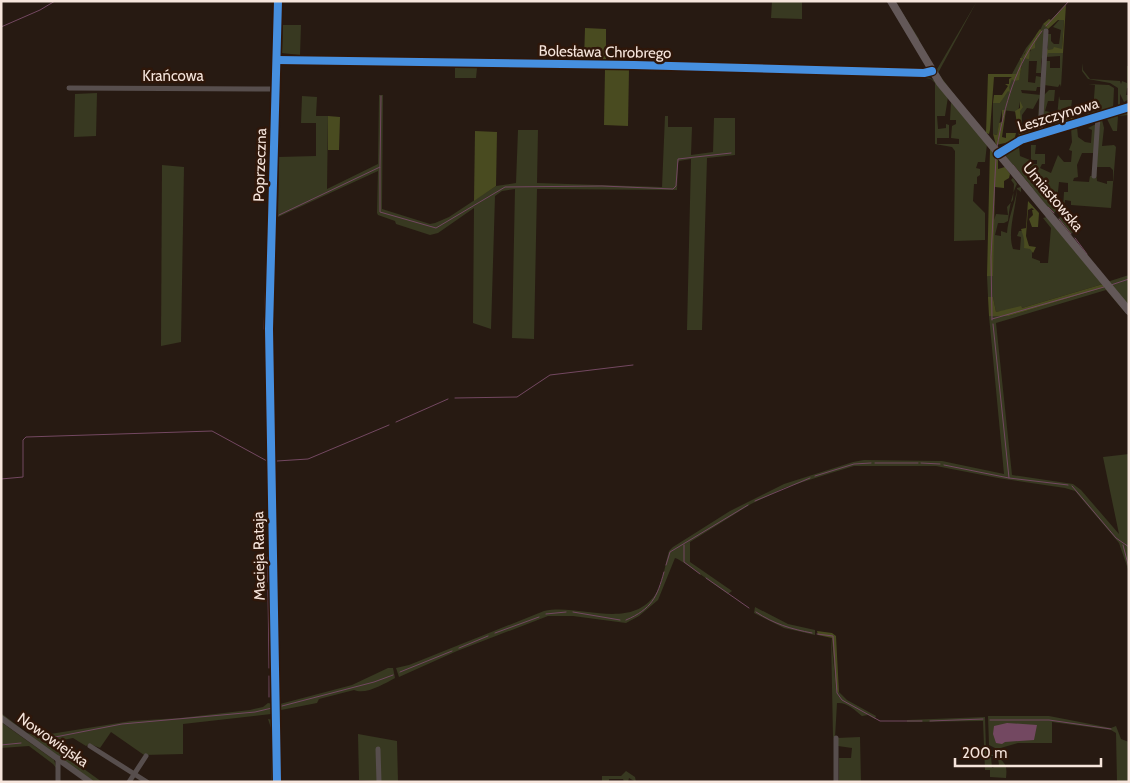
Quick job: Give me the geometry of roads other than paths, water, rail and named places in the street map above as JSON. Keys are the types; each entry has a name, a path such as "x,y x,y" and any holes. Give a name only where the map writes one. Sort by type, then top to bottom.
{"main road":[{"name":"Umiastowska","path":"891,1 932,71 998,154 1129,310"}],"street":[{"name":"Poprzeczna","path":"269,329 278,1"},
{"path":"1040,134 1046,31"},
{"name":"Bolesława Chrobrego","path":"277,60 634,65 924,73 932,71"},
{"name":"Krańcowa","path":"69,88 276,89"},
{"name":"Leszczynowa","path":"998,154 1014,143 1129,107"},
{"path":"1094,176 1098,117"},
{"name":"Macieja Rataja","path":"269,329 277,782"},
{"name":"Nowowiejska","path":"1,718 90,782"},
{"path":"836,738 836,782"},
{"path":"90,746 147,782"},
{"path":"378,749 379,782"},
{"path":"129,782 146,756"},
{"path":"58,758 58,782"}],"waterway":[{"path":"1,27 40,10 55,1"},
{"path":"274,1 274,20"},
{"path":"1046,26 1069,1"},
{"path":"273,82 274,28"},
{"path":"997,147 1012,86 1025,58 1042,31"},
{"path":"380,167 381,96"},
{"path":"264,329 271,146"},
{"path":"279,215 380,167 380,212 436,228 505,187 602,186 673,189 676,186 678,159 731,153"},
{"path":"992,320 991,257 996,157"},
{"path":"1013,165 1034,191"},
{"path":"1048,207 1054,213"},
{"path":"1059,219 1071,234"},
{"path":"1075,238 1087,254"},
{"path":"1111,285 1129,279"},
{"path":"992,319 1104,287"},
{"path":"993,324 1009,478"},
{"path":"265,337 267,448"},
{"path":"455,398 517,397 550,375 633,365"},
{"path":"396,422 448,399"},
{"path":"277,461 308,459 389,425"},
{"path":"1,479 23,477 23,440 26,437 212,431 267,461"},
{"path":"267,455 268,514"},
{"path":"815,476 854,464 871,463"},
{"path":"875,463 918,463"},
{"path":"921,463 940,464"},
{"path":"944,465 1009,478 1068,485"},
{"path":"755,501 810,478"},
{"path":"1072,486 1116,538 1129,547"},
{"path":"666,565 670,552 748,505"},
{"path":"684,545 684,562 700,574"},
{"path":"1123,545 1129,568"},
{"path":"268,557 268,582"},
{"path":"626,620 648,607 656,595 664,572"},
{"path":"706,578 749,608"},
{"path":"268,590 269,668"},
{"path":"546,614 566,612"},
{"path":"573,612 620,620"},
{"path":"756,612 783,626 812,633"},
{"path":"495,633 539,617"},
{"path":"817,634 833,636 837,693 842,700 880,721 922,721"},
{"path":"459,648 488,636"},
{"path":"400,672 452,651"},
{"path":"282,706 374,682 393,675"},
{"path":"269,676 269,697"},
{"path":"45,739 122,724 255,712 272,708"},
{"path":"930,721 983,719"},
{"path":"990,720 1049,720 1111,729"},
{"path":"1,745 21,743"}]}
